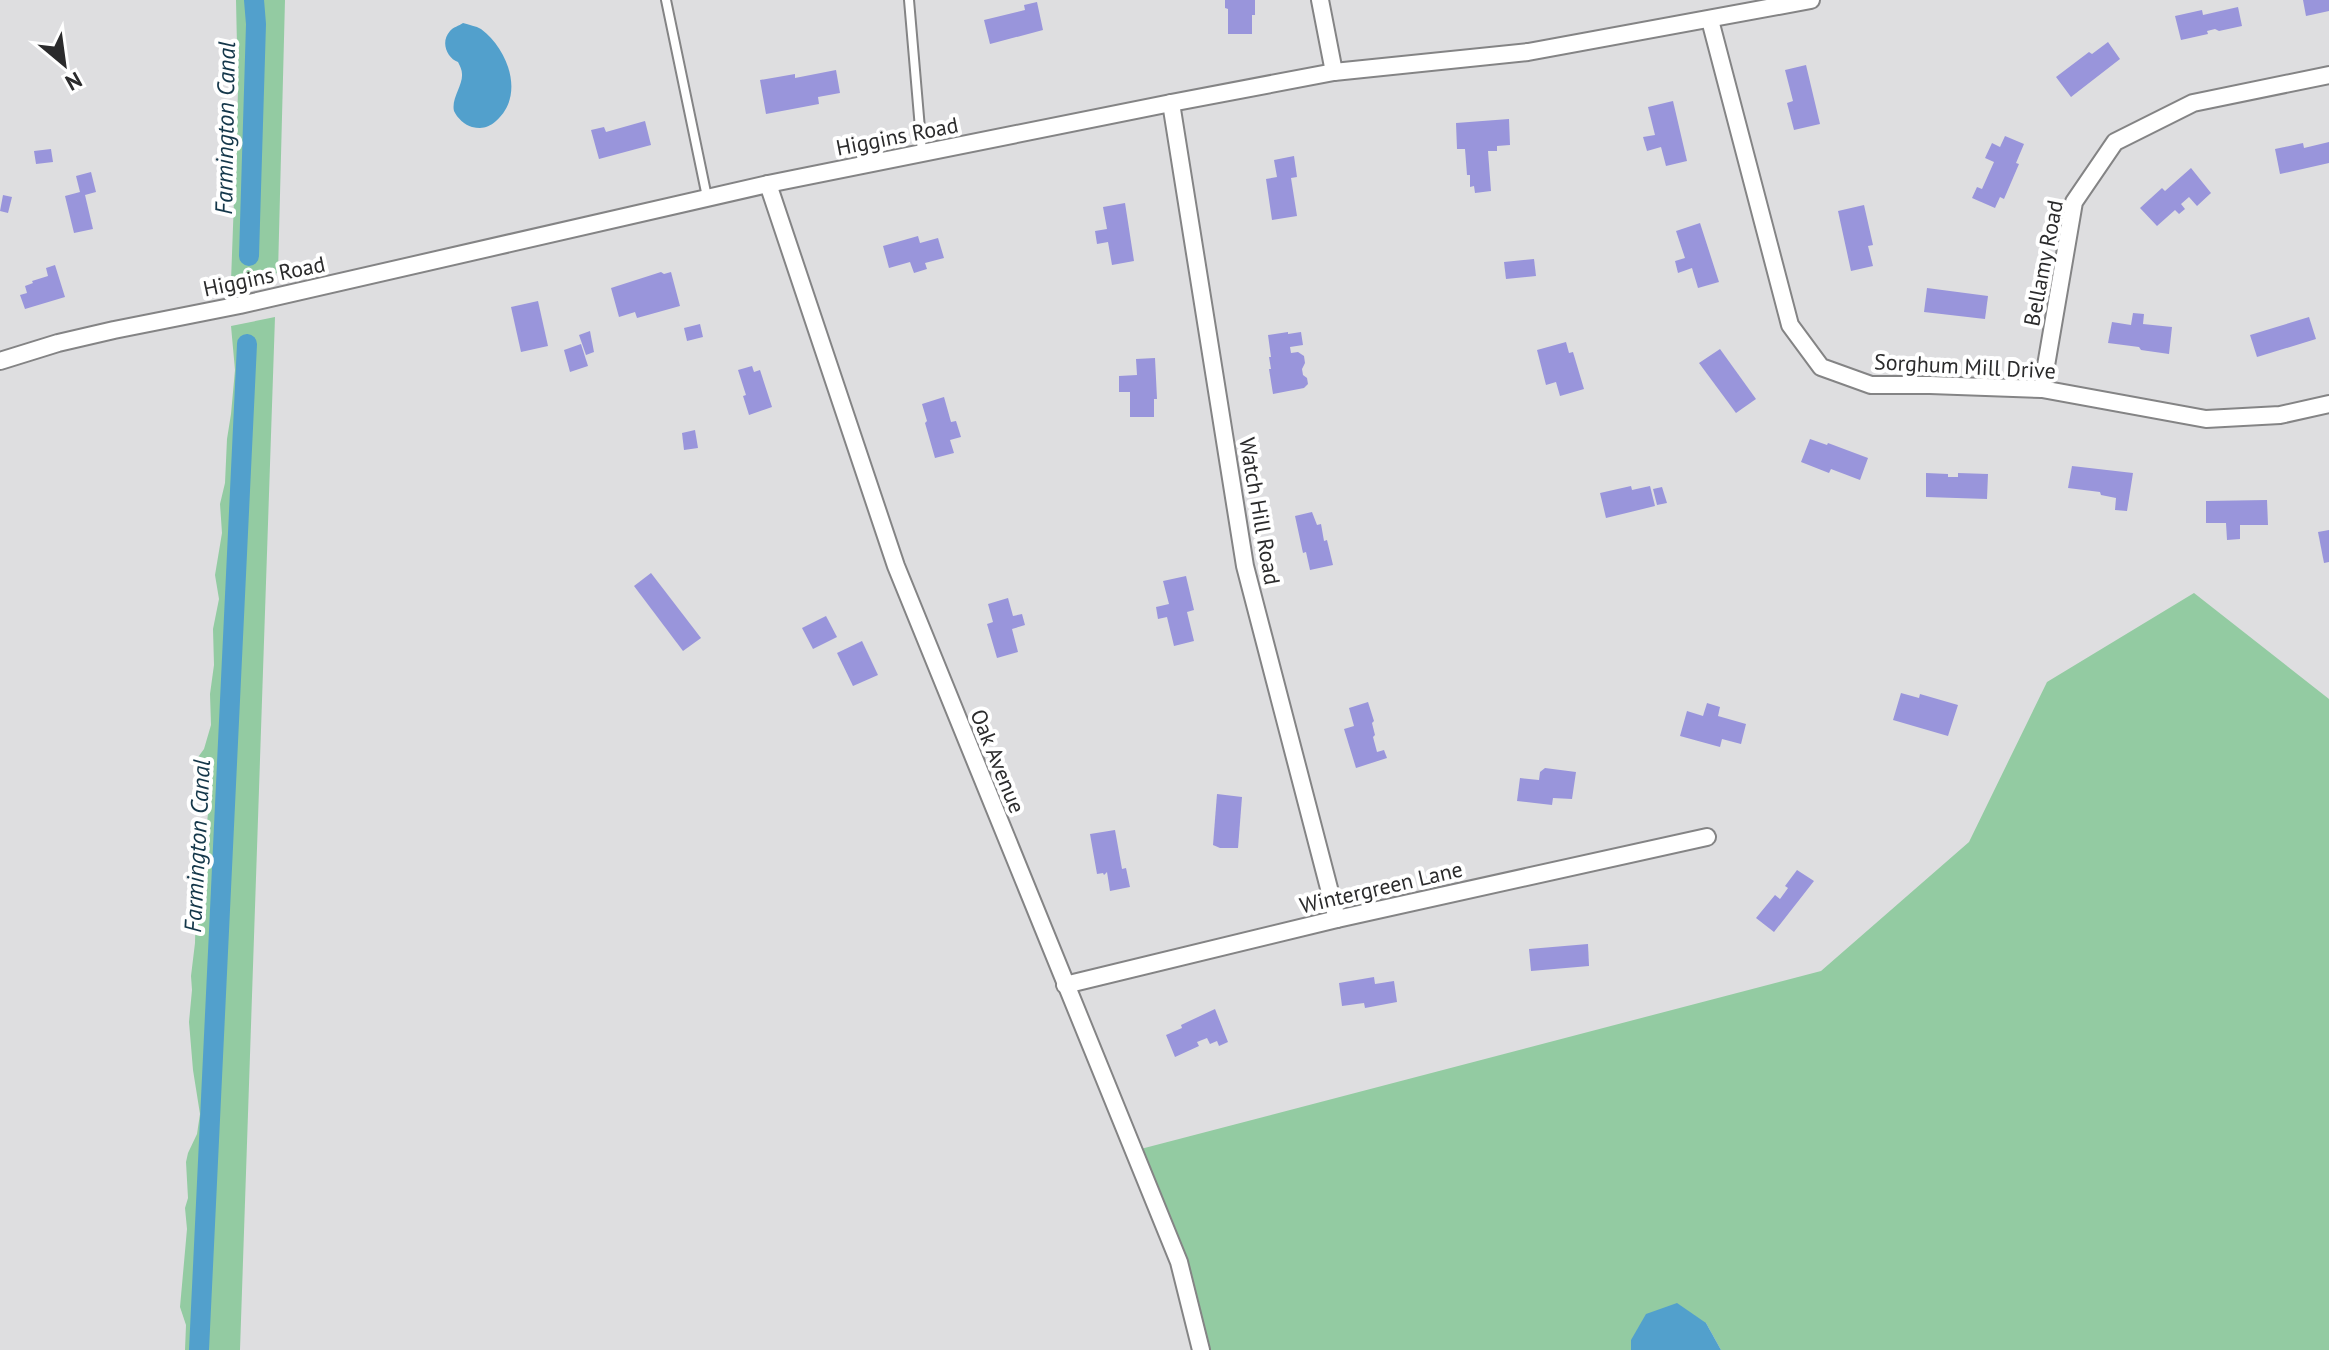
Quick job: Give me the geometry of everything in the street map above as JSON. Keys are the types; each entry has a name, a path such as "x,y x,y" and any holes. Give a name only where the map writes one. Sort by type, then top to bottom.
{"street":[{"path":"1320,0 1334,72"},
{"name":"Higgins Road","path":"0,361 100,333 240,305 707,197 1171,103 1334,72 1528,52 1811,0"},
{"name":"Sorghum Mill Drive","path":"1710,20 1790,325 1821,367 1871,385 2042,389 2206,419 2280,415 2329,404"},
{"name":"Bellamy Road","path":"2042,389 2074,202 2115,142 2193,103 2329,75"},
{"name":"Watch Hill Road","path":"1171,103 1245,566 1337,919"},
{"name":"Oak Avenue","path":"768,184 896,566 1179,1262 1201,1350"},
{"name":"Wintergreen Lane","path":"1065,985 1337,919 1707,837"}],"lane":[{"path":"666,0 707,197"},
{"path":"909,0 922,153"}],"green space":[{"path":"236,0 285,0 278,273 231,281 238,92"},
{"path":"275,317 240,1350 185,1350 186,1325 180,1307 187,1229 186,1162 197,1134 200,1114 189,1022 197,864 208,814 203,778 193,764 204,749 211,725 213,629 219,599 215,575 222,533 220,504 225,483 235,370 231,326"},
{"path":"2194,593 2329,699 2329,1350 1721,1350 1706,1323 1631,1340 1631,1350 1201,1350 1133,1151 1821,971 1969,842 2047,682"}],"water":[{"path":"463,23 481,29 491,38 506,61 510,74 510,99 505,111 485,127 467,125 454,111 462,72 458,62 448,53 445,40 451,30"},
{"path":"1677,1303 1706,1323 1721,1350 1631,1350 1631,1340 1646,1314"}],"building":[{"path":"1225,0 1255,0 1252,34 1228,34"},
{"path":"2303,0 2329,0 2329,11 2306,16"},
{"path":"1037,2 1043,30 990,44 984,20 1025,10 1024,5"},
{"path":"2238,7 2242,26 2219,31 2215,29 2207,31 2208,34 2181,40 2175,16 2202,10 2203,15"},
{"path":"2108,42 2120,59 2071,97 2056,77"},
{"path":"1806,65 1820,124 1794,130 1787,103 1793,101 1785,70"},
{"path":"836,70 840,93 818,97 819,104 766,114 760,80 795,74 795,78"},
{"path":"1673,101 1687,161 1666,166 1661,147 1647,151 1643,137 1655,135 1648,107"},
{"path":"1509,119 1510,145 1497,146 1497,151 1488,151 1491,191 1475,193 1474,186 1470,187 1470,175 1467,175 1465,149 1457,149 1456,123"},
{"path":"645,121 651,145 599,159 591,130 604,127 606,132"},
{"path":"2005,136 2024,144 2004,199 2000,197 1995,208 1972,198 1977,187 1982,189 1994,162 1985,158 1992,143 2000,147"},
{"path":"2329,142 2329,163 2280,174 2275,149 2303,143 2304,148"},
{"path":"51,149 53,162 36,164 34,151"},
{"path":"1294,156 1297,177 1291,178 1297,216 1272,220 1266,179 1277,177 1274,160"},
{"path":"2191,168 2211,193 2197,206 2189,197 2181,204 2185,209 2179,214 2175,210 2157,226 2140,208"},
{"path":"91,172 96,192 85,195 93,229 74,233 65,196 80,192 76,176"},
{"path":"3,195 12,197 8,213 0,211"},
{"path":"1125,203 1134,261 1112,265 1108,242 1097,244 1095,231 1107,229 1103,207"},
{"path":"1864,205 1873,245 1868,246 1873,266 1851,271 1838,211"},
{"path":"1700,223 1719,282 1698,288 1692,268 1678,273 1675,261 1685,258 1676,231"},
{"path":"918,236 920,243 938,238 944,258 925,263 927,269 914,273 910,262 889,268 883,246"},
{"path":"1534,259 1536,276 1506,279 1504,262"},
{"path":"55,265 65,297 25,309 20,295 27,293 25,286 48,276 46,268"},
{"path":"661,272 671,272 680,306 637,318 635,312 619,317 611,288"},
{"path":"1927,288 1988,296 1985,319 1924,312"},
{"path":"538,301 548,346 521,352 511,307"},
{"path":"2133,313 2144,314 2143,324 2172,327 2169,354 2108,343 2112,322 2131,325"},
{"path":"2309,317 2316,339 2257,357 2250,335"},
{"path":"700,324 703,337 687,341 684,328"},
{"path":"590,331 594,352 586,355 579,335"},
{"path":"1301,332 1303,345 1290,347 1291,353 1298,352 1304,356 1302,369 1308,384 1304,388 1273,394 1268,335"},
{"path":"1566,342 1569,353 1573,352 1584,389 1560,396 1556,382 1546,385 1537,350"},
{"path":"581,344 588,366 570,372 564,350"},
{"path":"1720,349 1756,399 1736,413 1699,363"},
{"path":"1155,358 1157,399 1154,399 1154,417 1130,417 1130,392 1119,392 1119,376 1137,375 1136,359"},
{"path":"752,366 754,372 760,370 772,407 749,415 738,370"},
{"path":"944,397 951,422 956,421 961,437 950,440 954,453 935,458 922,404"},
{"path":"695,430 698,448 684,450 682,433"},
{"path":"1810,439 1868,458 1860,480 1801,462"},
{"path":"2072,466 2133,473 2127,511 2115,510 2116,498 2101,495 2100,492 2068,488"},
{"path":"1926,473 1948,474 1948,477 1958,477 1958,473 1988,474 1987,499 1926,497"},
{"path":"1631,486 1632,490 1650,486 1655,506 1606,518 1600,493"},
{"path":"1662,487 1667,503 1657,505 1653,489"},
{"path":"2267,500 2268,525 2240,525 2240,539 2227,540 2226,523 2206,523 2206,501"},
{"path":"1312,512 1317,525 1321,524 1333,565 1310,570 1295,516"},
{"path":"2329,530 2329,562 2324,563 2318,532"},
{"path":"651,573 701,638 683,651 634,586"},
{"path":"1186,576 1194,610 1187,612 1194,641 1174,646 1167,617 1158,619 1156,607 1169,604 1163,581"},
{"path":"1008,598 1013,616 1022,614 1025,625 1012,629 1018,652 997,658 987,624 993,622 988,604"},
{"path":"826,616 837,637 813,649 802,628"},
{"path":"862,641 878,675 853,686 837,653"},
{"path":"1901,693 1919,698 1920,694 1958,705 1948,736 1893,720"},
{"path":"1368,702 1374,721 1373,737 1377,752 1384,750 1387,758 1356,768 1344,729 1354,726 1349,708"},
{"path":"1707,703 1720,707 1718,716 1746,724 1741,744 1722,739 1720,747 1680,736 1687,711 1703,716"},
{"path":"1545,768 1576,772 1572,799 1553,798 1552,805 1517,801 1520,778 1539,780 1540,772"},
{"path":"1217,794 1242,797 1238,848 1213,845"},
{"path":"1115,830 1122,869 1126,868 1130,887 1110,891 1107,872 1097,874 1090,834"},
{"path":"1797,870 1814,881 1774,932 1756,918 1775,895 1780,899"},
{"path":"1588,944 1589,966 1531,971 1529,949"},
{"path":"1374,977 1375,984 1394,981 1397,1002 1365,1008 1364,1003 1342,1006 1339,983"},
{"path":"1215,1009 1228,1042 1219,1046 1217,1041 1210,1044 1207,1038 1197,1042 1199,1046 1175,1057 1166,1035"}],"waterway":[{"name":"Farmington Canal","path":"249,256 256,24 254,0"},
{"name":"Farmington Canal","path":"199,1350 247,344"}]}
